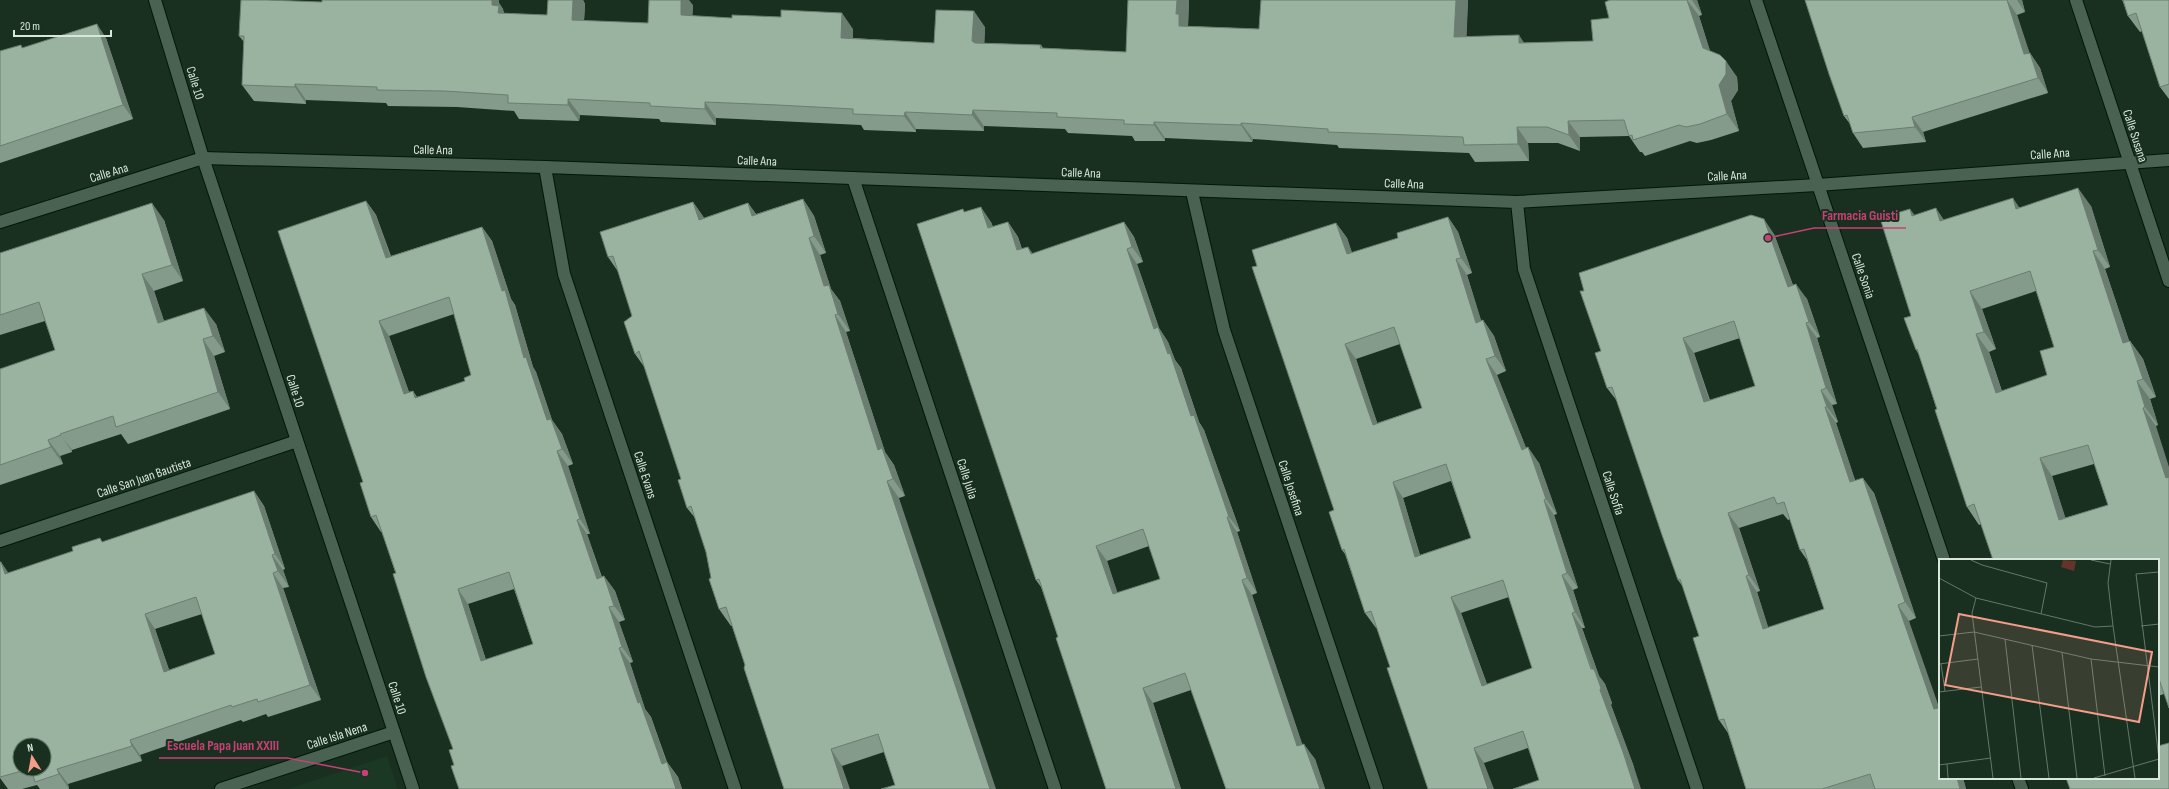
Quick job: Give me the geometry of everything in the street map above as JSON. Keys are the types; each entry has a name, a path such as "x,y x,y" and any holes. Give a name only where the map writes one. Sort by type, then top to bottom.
{"street":[{"name":"Calle 10","path":"155,0 203,158 413,789"},
{"name":"Calle Sonia","path":"1756,0 1944,559"},
{"name":"Calle Susana","path":"2076,0 2169,280"},
{"name":"Calle Ana","path":"0,222 203,158 546,167 1192,192 1517,202 1817,185 2169,160"},
{"name":"Calle Evans","path":"546,167 564,274 735,789"},
{"name":"Calle Julia","path":"853,178 1055,789"},
{"name":"Calle Josefina","path":"1192,192 1224,330 1377,789"},
{"name":"Calle Sofía","path":"1517,202 1524,269 1698,789"},
{"name":"Calle San Juan Bautista","path":"0,541 297,441"},
{"name":"Calle Isla Nena","path":"221,789 394,732"},
{"path":"2018,779 2022,789"}],"shaded area":[{"path":"387,756 398,789 288,789"}],"building":[{"path":"241,0 322,2 322,0 492,0 492,5 499,6 498,13 547,15 548,0 573,0 572,20 648,23 649,0 681,0 681,15 732,18 732,15 781,17 781,10 842,13 841,38 934,43 936,10 974,11 972,41 975,43 1041,45 1040,48 1126,52 1128,0 1177,0 1176,14 1179,14 1179,26 1259,29 1261,0 1456,0 1454,37 1519,35 1519,43 1593,41 1591,20 1609,18 1605,2 1610,0 1687,0 1703,48 1720,55 1726,61 1726,74 1719,85 1727,114 1700,124 1686,127 1679,125 1633,140 1632,135 1629,136 1624,120 1568,121 1569,135 1547,127 1517,127 1518,144 1464,145 1463,137 1328,132 1328,129 1241,123 1241,125 1154,122 1154,125 1124,124 1124,120 1057,117 1057,113 973,110 972,115 905,112 904,116 853,114 853,109 705,102 705,109 650,106 650,103 568,99 568,105 508,103 508,95 445,91 377,90 377,87 295,84 295,87 242,85 244,36 239,36"},
{"path":"1805,0 2007,0 2024,54 2030,53 2038,78 1912,117 1915,127 1853,133 1847,115 1844,116"},
{"path":"2123,0 2169,0 2169,84 2160,87 2136,13 2128,16"},
{"path":"97,24 123,105 0,146 0,51 21,45 22,48"},
{"path":"2078,188 2098,250 2093,251 2123,343 2130,341 2143,379 2137,381 2145,407 2143,408 2166,478 2169,477 2169,708 2159,679 2159,559 1993,559 1974,504 1967,507 1935,410 1937,409 1917,349 1916,350 1904,318 1911,316 1880,218 1910,209 1912,216 1936,208 1940,221 2013,198 2016,209","holes":["2030,271 2054,347 2040,351 2047,375 1996,393 1976,334 1984,332 1970,291","2088,445 2108,505 2059,520 2040,458"]},
{"path":"803,199 814,236 809,238 824,286 829,285 838,314 835,315 878,450 882,448 893,479 887,481 990,789 881,789 895,785 878,734 831,749 844,789 784,789 744,668 745,665 726,607 719,609 709,579 711,578 706,552 691,506 687,508 678,480 681,479 639,351 635,354 624,322 632,316 613,256 608,257 600,232 693,202 699,220 748,203 752,216"},
{"path":"366,201 386,258 482,227 502,291 505,290 524,358 526,357 547,420 551,419 562,449 557,451 580,519 577,520 597,579 604,576 614,606 609,607 622,647 619,648 638,703 640,702 662,764 667,762 676,789 459,789 451,766 454,765 449,750 453,749 426,677 393,574 396,573 376,515 371,517 360,483 363,482 278,231","holes":["449,297 471,375 464,378 465,381 415,398 413,391 404,394 379,321","509,572 533,644 481,661 458,589"]},
{"path":"152,203 172,265 142,274 158,323 204,308 213,336 203,339 218,392 116,427 113,416 60,434 61,435 48,440 51,447 0,465 0,369 55,350 39,302 0,315 0,253"},
{"path":"981,207 988,228 1008,222 1017,250 1028,247 1031,254 1124,222 1132,247 1127,249 1154,329 1158,327 1168,354 1170,353 1191,416 1194,415 1229,517 1227,517 1247,578 1242,580 1297,746 1304,744 1320,789 1226,789 1185,673 1143,688 1176,789 1106,789 1056,638 1058,637 1039,579 1036,580 917,224 963,209 964,212","holes":["1143,529 1160,579 1113,594 1096,546"]},
{"path":"1751,215 1764,219 1788,287 1796,284 1809,322 1806,323 1826,388 1821,390 1827,407 1825,407 1850,482 1863,478 1905,602 1898,605 1934,709 1938,708 1939,710 1939,779 1957,779 1960,789 1875,789 1870,774 1822,789 1746,789 1724,719 1719,720 1693,638 1699,636 1680,579 1678,580 1662,535 1612,387 1607,388 1595,353 1601,351 1580,291 1584,291 1579,273","holes":["1734,321 1755,386 1704,402 1683,338","1774,497 1777,504 1784,502 1800,550 1804,549 1824,609 1763,629 1746,576 1749,575 1728,513"]},
{"path":"1448,217 1461,258 1456,259 1476,323 1483,320 1495,356 1486,359 1522,450 1528,447 1546,499 1544,500 1567,573 1562,575 1575,612 1572,613 1591,669 1594,669 1601,688 1600,690 1635,789 1513,789 1539,780 1523,731 1474,748 1488,789 1428,789 1387,668 1390,667 1371,611 1365,613 1344,549 1342,550 1329,512 1334,510 1252,267 1257,266 1252,250 1336,223 1347,254 1398,238 1397,233","holes":["1394,327 1422,408 1373,425 1345,344","1446,464 1471,538 1415,557 1393,482","1503,580 1532,668 1482,686 1451,597"]},
{"path":"254,491 275,554 272,555 278,571 273,573 310,685 258,702 257,699 232,707 231,705 130,740 132,746 57,769 59,774 52,776 52,737 12,737 12,774 0,777 0,562 5,574 73,551 72,547 100,538 102,542","holes":["196,597 215,654 164,672 145,614"]},
{"path":"2169,743 2169,789 2070,789 2066,779 2159,779 2159,746"},
{"path":"33,777 50,777 35,782"}],"place":[{"name":"Farmacia Guisti","path":"1768,238"},
{"name":"Escuela Papa Juan XXIII","path":"365,773"}]}
